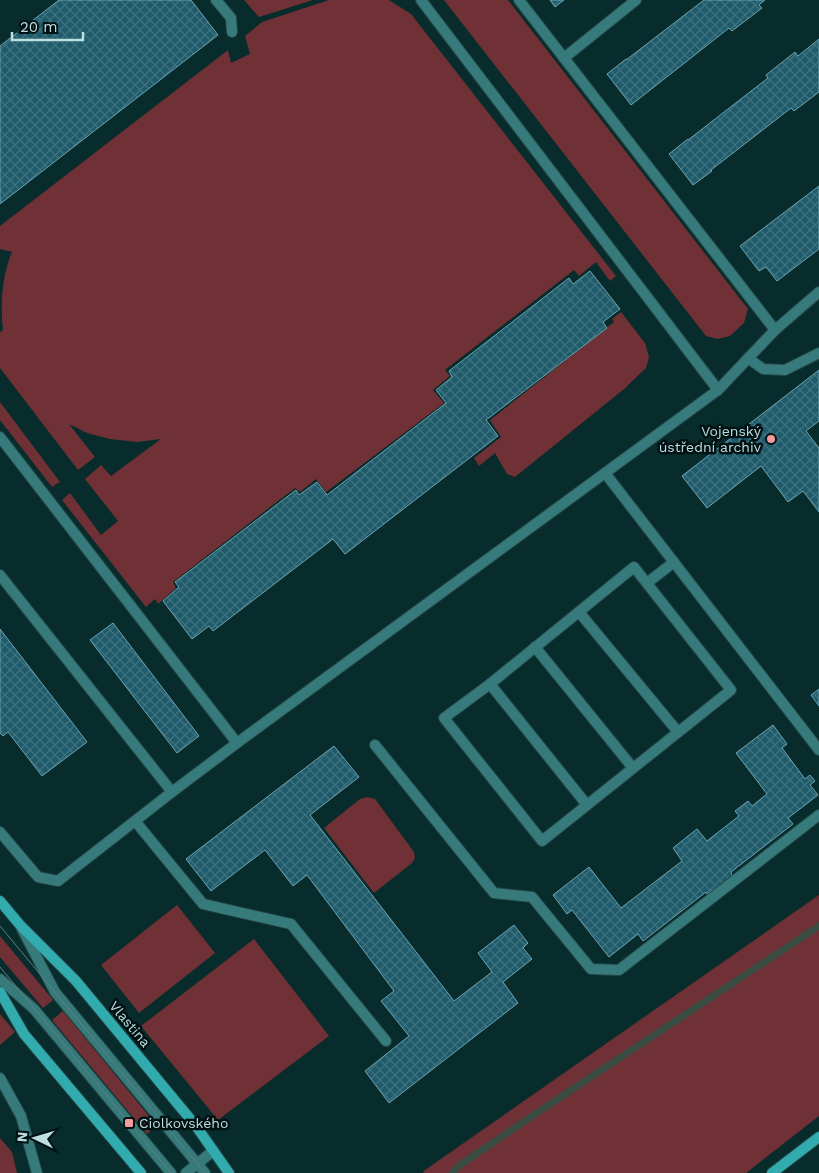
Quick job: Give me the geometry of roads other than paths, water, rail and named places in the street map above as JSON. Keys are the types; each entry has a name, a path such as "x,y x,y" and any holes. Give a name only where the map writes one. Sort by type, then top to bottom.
{"street":[{"path":"216,0 231,18 232,32"},
{"path":"422,0 718,390"},
{"path":"519,0 775,330"},
{"path":"564,58 636,0"},
{"path":"0,832 38,877 58,881 237,743 718,390 775,330 819,292"},
{"path":"748,358 763,369 785,370 819,353"},
{"path":"0,437 237,743"},
{"path":"605,473 819,750"},
{"path":"647,583 674,562"},
{"path":"634,567 732,690 542,841 444,718 490,684 579,612 634,567"},
{"path":"0,575 172,792"},
{"path":"579,612 678,732"},
{"path":"535,648 633,768"},
{"path":"490,684 587,805"},
{"path":"375,745 494,893 532,897 591,969 619,970 819,815"},
{"path":"136,821 204,904 291,924 386,1041"},
{"name":"Vlastina","path":"0,902 20,926 76,981 185,1113 229,1173"},
{"path":"20,926 55,992 205,1173"},
{"path":"0,979 34,1010 171,1173"},
{"path":"0,992 24,1034 141,1173"},
{"path":"0,1078 21,1116 37,1173"},
{"path":"772,1173 819,1136"},
{"path":"186,1173 213,1151"}],"waterway":[{"path":"452,1173 460,1165 541,1110 819,926"}],"tram line":[{"path":"0,926 205,1173"},
{"path":"0,967 171,1173"}],"place":[{"name":"Vojenský ústřední archiv","path":"771,439"},
{"name":"Ciolkovského","path":"129,1123"}]}
